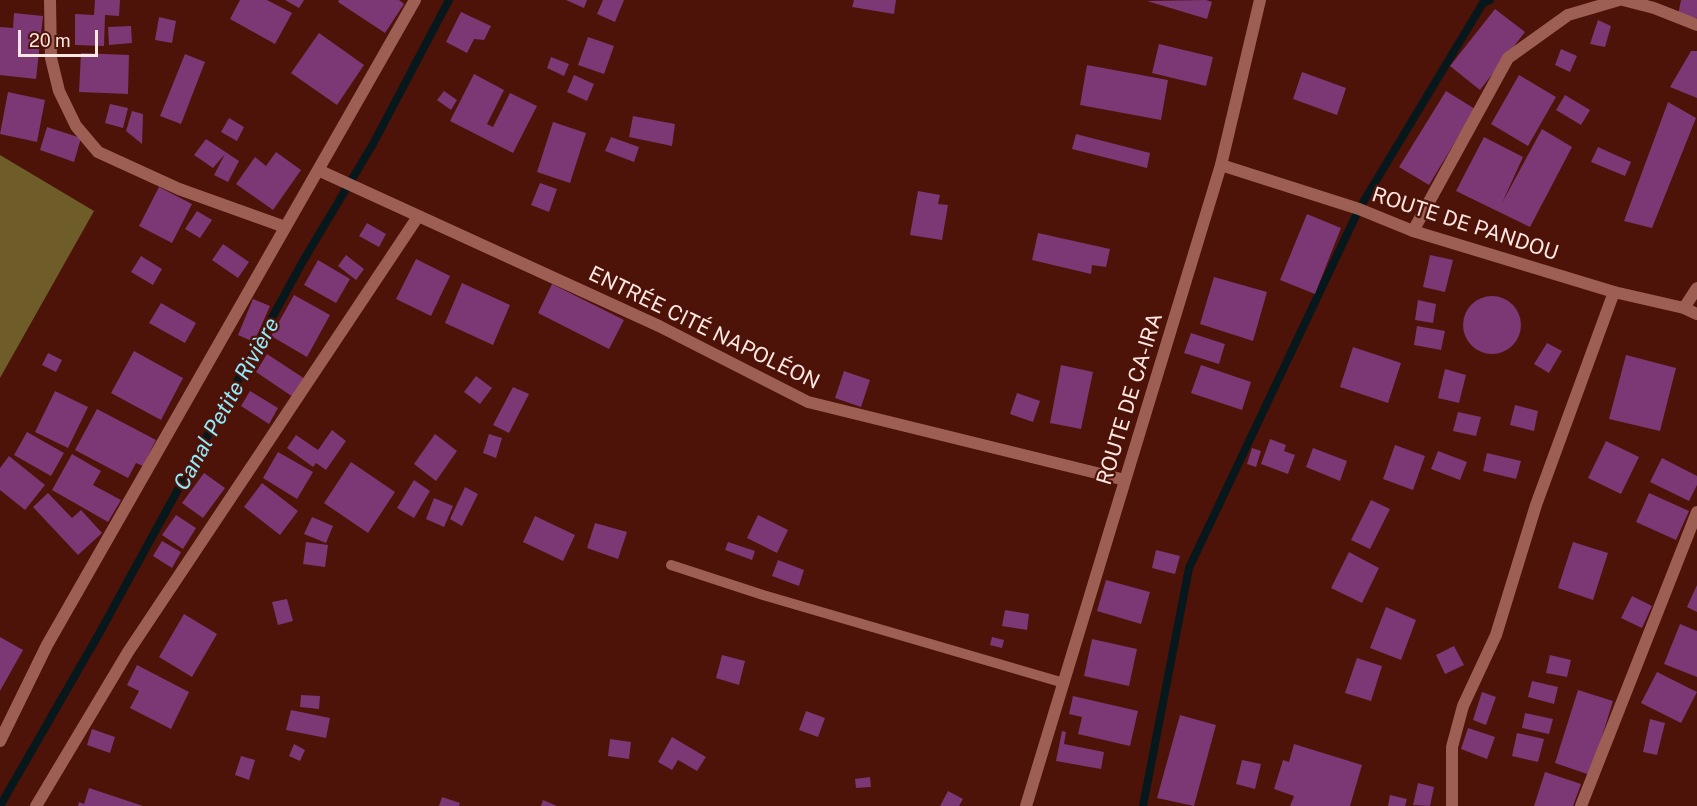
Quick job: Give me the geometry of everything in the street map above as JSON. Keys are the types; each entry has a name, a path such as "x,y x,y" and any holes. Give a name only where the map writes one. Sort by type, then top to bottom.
{"street":[{"path":"50,0 51,58 59,91 76,126 98,152 170,185 285,227"},
{"path":"0,741 47,645 415,0"},
{"name":"ROUTE DE CA-IRA","path":"1026,806 1221,165 1260,0"},
{"path":"1413,231 1508,58 1568,15 1621,0 1697,25"},
{"name":"ROUTE DE PANDOU","path":"1221,165 1359,209 1413,231 1614,292 1684,308 1697,314"},
{"name":"ENTRÉE CITÉ NAPOLÉON","path":"318,170 417,218 659,326 808,402 1125,480"},
{"path":"36,806 128,652 417,218"},
{"path":"1684,308 1697,288"},
{"path":"1452,806 1452,747 1463,706 1496,635 1536,505 1614,292"},
{"path":"1581,806 1697,512"}],"lane":[{"path":"671,565 763,595 1064,683"}],"shaded area":[{"path":"0,155 94,211 0,378"}],"building":[{"path":"95,0 120,0 119,16 105,15 104,46 75,45 75,14 94,15"},
{"path":"240,0 267,0 292,13 275,44 230,19"},
{"path":"285,0 304,0 299,8"},
{"path":"339,0 399,0 404,4 385,33 338,2"},
{"path":"566,0 587,0 584,8"},
{"path":"603,0 624,0 615,22 597,14"},
{"path":"854,0 896,0 894,14 852,7"},
{"path":"1206,0 1212,2 1207,19 1147,1"},
{"path":"1681,0 1697,0 1697,18 1678,15"},
{"path":"1495,9 1525,32 1480,90 1450,66"},
{"path":"461,12 491,26 484,40 474,39 467,53 446,42"},
{"path":"14,13 43,16 36,79 0,75 0,27 13,28"},
{"path":"159,17 176,21 172,43 155,40"},
{"path":"1598,20 1611,26 1605,47 1590,44"},
{"path":"131,26 132,43 109,45 108,27"},
{"path":"319,33 364,65 337,105 291,73"},
{"path":"588,37 614,46 604,74 578,65"},
{"path":"1159,44 1213,57 1206,86 1152,73"},
{"path":"1561,49 1577,56 1570,72 1555,65"},
{"path":"1691,51 1697,51 1697,98 1670,87"},
{"path":"81,53 129,55 128,94 79,92"},
{"path":"185,54 205,62 181,124 160,116"},
{"path":"551,57 569,64 564,76 547,68"},
{"path":"1087,65 1168,80 1161,120 1080,105"},
{"path":"1302,72 1346,88 1337,115 1293,99"},
{"path":"474,74 504,90 487,124 493,127 510,93 537,106 513,153 450,121"},
{"path":"574,75 594,84 587,101 567,92"},
{"path":"1519,75 1556,97 1528,146 1491,124"},
{"path":"444,91 457,100 451,110 437,100"},
{"path":"1446,91 1475,109 1429,185 1399,167"},
{"path":"8,92 45,100 37,142 0,134"},
{"path":"1565,95 1590,110 1581,125 1556,110"},
{"path":"1668,102 1696,118 1652,228 1624,221"},
{"path":"110,104 128,108 123,128 105,123"},
{"path":"132,111 143,114 142,144 126,131"},
{"path":"633,116 675,124 672,146 629,137"},
{"path":"229,118 244,127 237,141 221,132"},
{"path":"553,122 586,133 570,183 537,172"},
{"path":"47,127 81,138 74,162 40,150"},
{"path":"1542,129 1572,147 1530,227 1456,191 1484,137 1523,157 1502,203"},
{"path":"1076,134 1150,153 1147,168 1072,149"},
{"path":"611,137 639,147 634,162 605,151"},
{"path":"206,139 239,161 228,182 214,175 225,154 213,168 194,155"},
{"path":"1598,147 1631,162 1625,176 1591,162"},
{"path":"276,152 301,170 273,210 236,184 255,157 266,166"},
{"path":"540,183 557,189 549,212 531,205"},
{"path":"159,187 192,204 172,243 139,226"},
{"path":"918,191 940,195 938,204 948,205 942,240 910,235"},
{"path":"197,211 212,220 200,238 185,229"},
{"path":"1307,214 1341,228 1315,294 1280,280"},
{"path":"367,223 386,234 379,247 359,236"},
{"path":"1038,233 1110,249 1106,267 1092,265 1091,274 1032,260"},
{"path":"223,244 249,262 238,278 212,260"},
{"path":"346,255 364,269 356,280 338,266"},
{"path":"1430,255 1453,260 1445,292 1423,287"},
{"path":"141,256 162,269 153,285 131,272"},
{"path":"416,259 450,276 431,316 396,299"},
{"path":"318,260 350,279 336,303 304,285"},
{"path":"1214,277 1267,292 1253,341 1200,324"},
{"path":"462,283 510,305 493,345 445,323"},
{"path":"552,284 624,320 609,349 538,313"},
{"path":"294,295 330,315 307,357 271,336"},
{"path":"1486,296 1498,296 1513,304 1521,319 1521,331 1513,346 1498,354 1486,354 1471,346 1463,331 1463,319 1471,304"},
{"path":"253,299 270,306 254,342 238,335"},
{"path":"1418,300 1436,304 1433,323 1415,320"},
{"path":"161,303 196,323 185,343 149,323"},
{"path":"1417,326 1445,331 1441,350 1414,345"},
{"path":"1191,333 1225,344 1219,364 1184,353"},
{"path":"1547,343 1562,351 1549,373 1534,364"},
{"path":"1353,347 1401,363 1388,403 1340,387"},
{"path":"134,351 183,378 161,420 111,393"},
{"path":"48,353 62,360 56,372 42,365"},
{"path":"267,354 305,379 293,397 256,372"},
{"path":"1626,355 1676,368 1660,431 1609,419"},
{"path":"1061,365 1093,372 1081,429 1050,423"},
{"path":"1201,365 1251,382 1242,410 1191,393"},
{"path":"1445,369 1466,375 1459,403 1438,398"},
{"path":"844,371 870,380 861,407 835,398"},
{"path":"476,376 492,388 480,404 464,392"},
{"path":"513,387 529,394 509,433 493,425"},
{"path":"55,391 88,407 68,448 35,432"},
{"path":"250,391 278,408 269,424 241,406"},
{"path":"1017,393 1040,401 1033,422 1010,414"},
{"path":"1515,405 1538,411 1534,431 1510,425"},
{"path":"97,409 156,440 143,466 136,463 128,478 75,450"},
{"path":"1458,412 1481,417 1476,436 1453,431"},
{"path":"332,430 346,441 326,470 316,463 313,467 287,448 296,435 318,450"},
{"path":"27,432 64,453 51,476 14,455"},
{"path":"435,434 457,451 436,481 414,464"},
{"path":"489,434 502,438 496,458 483,453"},
{"path":"1270,439 1286,445 1284,451 1295,455 1288,474 1261,464"},
{"path":"1606,441 1639,457 1621,494 1588,478"},
{"path":"1395,445 1425,456 1413,490 1383,479"},
{"path":"1252,448 1261,451 1256,467 1247,464"},
{"path":"1313,448 1347,461 1340,481 1306,467"},
{"path":"1438,451 1467,462 1460,480 1431,469"},
{"path":"278,452 313,472 297,499 263,478"},
{"path":"1487,453 1521,461 1516,479 1483,471"},
{"path":"72,454 101,471 93,485 121,500 108,522 52,490"},
{"path":"9,456 45,485 25,510 0,490 0,468"},
{"path":"1662,458 1697,476 1697,485 1689,501 1650,482"},
{"path":"351,462 395,492 368,533 324,503"},
{"path":"204,473 225,488 203,518 182,503"},
{"path":"414,480 430,491 414,518 397,508"},
{"path":"262,483 298,511 280,535 244,507"},
{"path":"465,487 478,494 462,526 450,519"},
{"path":"48,493 72,518 81,510 102,533 78,555 33,507"},
{"path":"1649,493 1689,511 1676,540 1636,522"},
{"path":"434,498 453,506 444,527 426,519"},
{"path":"1371,500 1390,509 1370,549 1351,540"},
{"path":"176,515 196,528 183,549 162,535"},
{"path":"758,515 788,530 777,553 747,538"},
{"path":"535,516 575,535 563,561 523,542"},
{"path":"312,517 333,526 326,543 304,534"},
{"path":"595,523 627,532 618,559 587,548"},
{"path":"162,541 181,552 172,568 153,556"},
{"path":"306,542 328,545 325,567 303,564"},
{"path":"728,542 755,551 752,560 725,550"},
{"path":"1573,542 1608,553 1593,600 1558,588"},
{"path":"1156,550 1180,556 1175,574 1152,568"},
{"path":"1349,552 1379,568 1362,603 1331,588"},
{"path":"778,560 804,570 799,586 772,576"},
{"path":"1106,580 1150,592 1141,624 1097,611"},
{"path":"1697,585 1697,612 1687,607"},
{"path":"1632,596 1652,606 1642,628 1621,618"},
{"path":"287,599 293,621 278,625 272,602"},
{"path":"1386,607 1416,620 1401,660 1370,648"},
{"path":"1005,610 1029,614 1027,630 1002,626"},
{"path":"184,614 217,634 192,677 159,657"},
{"path":"1680,624 1697,631 1697,677 1664,664"},
{"path":"0,637 23,650 0,691"},
{"path":"992,637 1004,640 1002,648 990,645"},
{"path":"1092,639 1137,649 1129,686 1084,676"},
{"path":"1454,646 1464,665 1445,674 1436,655"},
{"path":"722,655 745,661 739,685 716,678"},
{"path":"1550,655 1571,660 1567,677 1546,673"},
{"path":"1357,658 1382,666 1371,701 1345,693"},
{"path":"137,665 189,692 171,729 130,708 139,691 127,685"},
{"path":"1657,672 1697,692 1681,723 1641,703"},
{"path":"1532,681 1558,687 1554,704 1528,697"},
{"path":"1578,690 1613,701 1590,775 1555,763"},
{"path":"1482,692 1496,697 1486,725 1473,720"},
{"path":"301,695 320,696 319,709 300,707"},
{"path":"1073,696 1138,711 1130,746 1078,734 1082,717 1069,714"},
{"path":"291,710 330,718 326,738 286,730"},
{"path":"806,711 825,718 818,737 799,730"},
{"path":"1525,713 1553,719 1549,734 1522,728"},
{"path":"1180,715 1216,725 1194,806 1157,798"},
{"path":"1650,719 1665,723 1657,755 1643,752"},
{"path":"1468,728 1495,737 1487,759 1461,749"},
{"path":"92,729 115,737 110,753 87,745"},
{"path":"1062,731 1066,732 1064,744 1104,752 1101,769 1056,761"},
{"path":"1517,733 1544,739 1538,762 1512,756"},
{"path":"672,737 706,757 697,771 678,760 672,770 658,762"},
{"path":"610,739 631,742 629,759 608,756"},
{"path":"294,744 305,750 300,761 289,756"},
{"path":"1294,744 1362,765 1350,806 1290,806 1294,796 1274,789 1283,760 1289,762"},
{"path":"241,756 255,760 249,780 235,775"},
{"path":"1242,760 1261,764 1255,789 1236,784"},
{"path":"1545,772 1581,784 1573,806 1534,806"},
{"path":"870,777 871,787 856,788 855,779"},
{"path":"1418,783 1434,787 1430,806 1413,805"},
{"path":"89,788 143,806 78,806 79,802 84,804"},
{"path":"948,791 963,799 959,806 940,806"},
{"path":"1390,795 1407,799 1405,806 1388,806"},
{"path":"442,797 460,803 459,806 439,806"},
{"path":"543,800 557,806 541,806"}],"waterway":[{"name":"Canal Petite Rivière","path":"0,806 100,632 303,261 373,144 449,0"},
{"path":"1143,806 1189,568 1359,209 1483,3 1490,0"}]}
